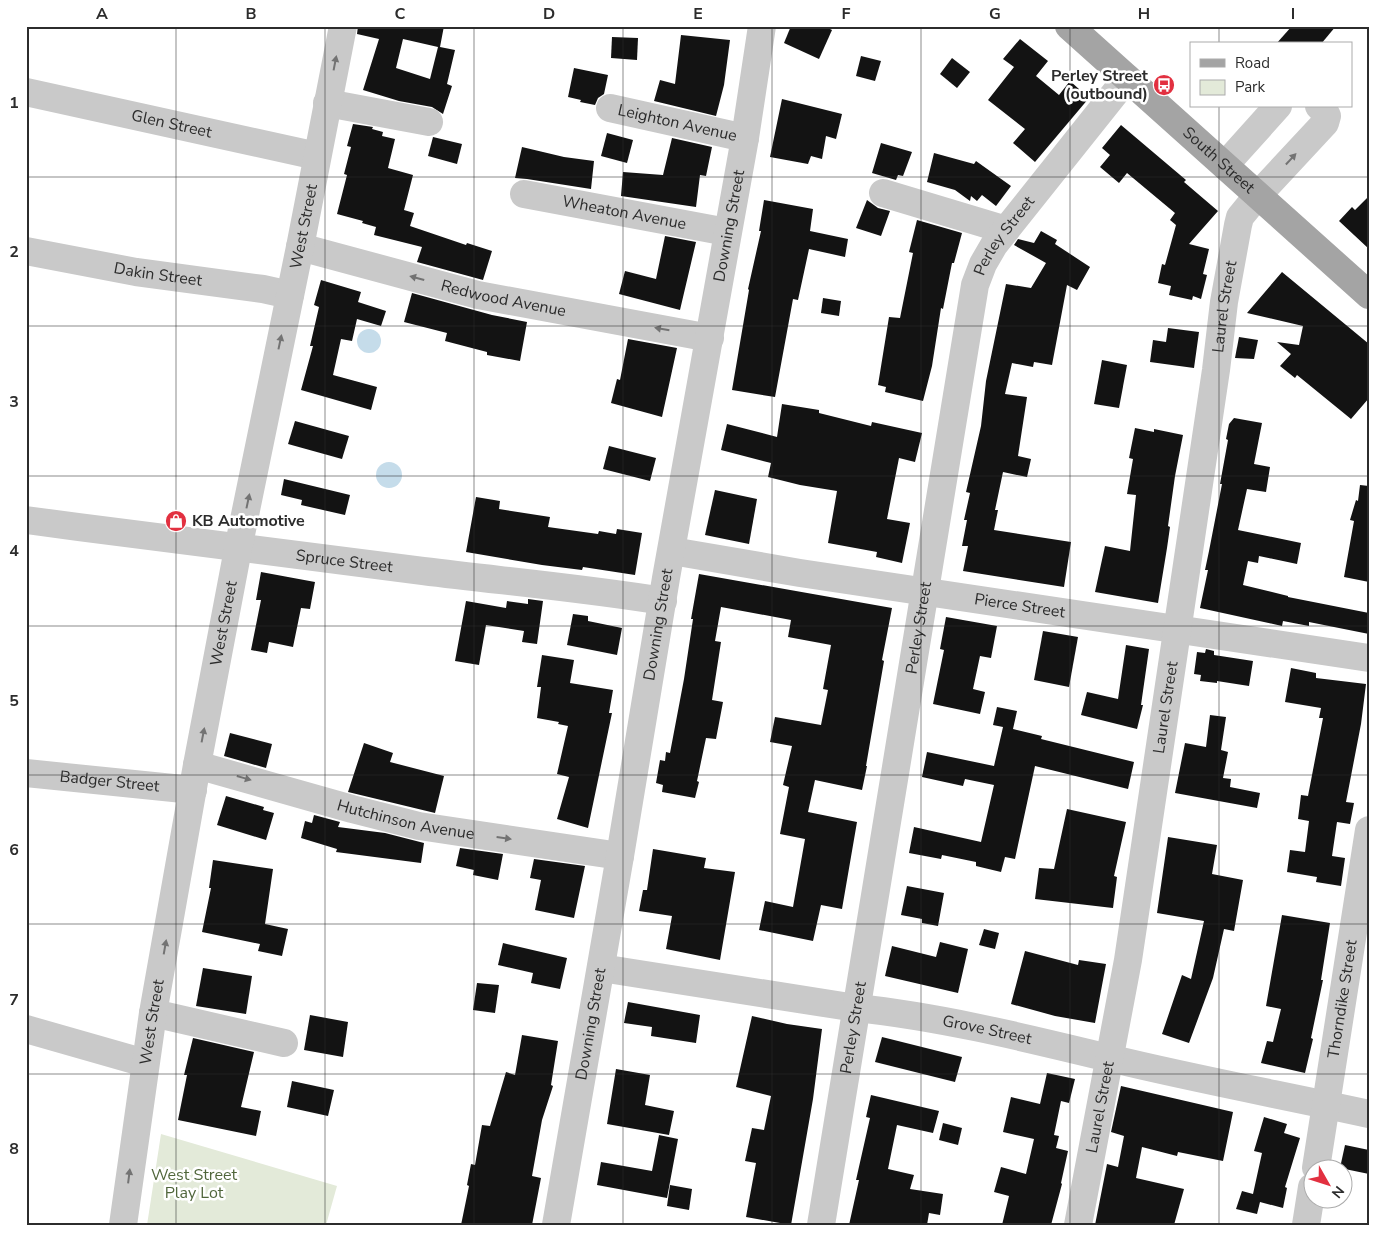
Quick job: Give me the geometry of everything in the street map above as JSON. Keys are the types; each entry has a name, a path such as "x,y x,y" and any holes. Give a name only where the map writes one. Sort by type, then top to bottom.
{"main road":[{"name":"South Street","path":"1077,29 1127,78 1369,296"}],"street":[{"name":"West Street","path":"123,1225 153,1013 195,777 238,549 300,247 342,26"},
{"name":"Downing Street","path":"556,1225 727,232 745,138 762,26"},
{"name":"Perley Street","path":"821,1225 975,285 983,264 994,245 1127,78"},
{"name":"Glen Street","path":"26,92 317,156"},
{"path":"327,103 429,122"},
{"name":"Leighton Avenue","path":"610,108 745,138"},
{"path":"1224,165 1276,108"},
{"name":"Laurel Street","path":"1078,1225 1128,960 1216,370 1224,302 1240,217 1325,123 1327,116 1321,108"},
{"path":"883,193 1006,230"},
{"name":"Wheaton Avenue","path":"524,194 727,232"},
{"name":"Redwood Avenue","path":"300,247 478,295 710,338"},
{"name":"Dakin Street","path":"26,251 136,272 263,289 290,295"},
{"name":"Spruce Street","path":"26,520 238,549 610,592 663,601"},
{"name":"Pierce Street","path":"672,551 800,573 1369,658"},
{"name":"Badger Street","path":"26,773 195,777"},
{"name":"Hutchinson Avenue","path":"195,777 352,809 419,826 620,856"},
{"name":"Thorndike Street","path":"1318,1158 1368,840"},
{"name":"Grove Street","path":"601,968 856,1008 893,1012 1027,1037 1110,1058 1369,1114"},
{"path":"153,1013 284,1043"},
{"path":"26,1029 145,1063"},
{"path":"1306,1225 1309,1208"}],"green space":[{"name":"West Street Play Lot","path":"161,1134 337,1186 326,1225 147,1225"}],"water":[{"path":"369,329 377,333 381,341 377,349 369,353 361,349 357,341 361,333"},
{"path":"389,462 398,466 402,475 398,484 389,488 380,484 376,475 380,466"}],"building":[{"path":"358,26 444,26 440,47 455,50 447,84 452,86 443,114 432,107 399,101 363,90 379,39 357,34","holes":["403,39 438,47 430,79 396,68"]},
{"path":"791,26 824,26 832,30 819,59 784,43"},
{"path":"1292,26 1336,26 1323,42 1278,42"},
{"path":"681,35 730,40 724,85 716,116 654,101 660,80 675,84"},
{"path":"612,37 638,38 637,60 611,58"},
{"path":"1020,39 1048,61 1036,76 1059,95 1070,81 1089,98 1035,162 1013,143 1025,129 988,100 1014,67 1003,59"},
{"path":"861,56 881,61 875,81 856,76"},
{"path":"952,58 970,72 957,88 940,74"},
{"path":"574,68 608,75 604,94 598,98 595,105 568,97"},
{"path":"782,99 842,114 836,139 826,136 822,159 811,156 808,164 770,157"},
{"path":"353,124 373,127 372,129 383,132 382,136 395,139 388,168 413,175 404,210 414,213 410,226 466,245 467,243 492,251 483,280 417,262 422,247 374,235 376,227 362,223 363,221 337,214 347,175 344,174 351,147 347,146"},
{"path":"1121,125 1186,180 1184,182 1218,211 1189,244 1209,249 1203,274 1207,275 1201,299 1193,296 1192,300 1169,295 1171,286 1158,283 1162,264 1165,265 1176,225 1170,220 1175,213 1127,173 1119,183 1100,167 1110,155 1102,148"},
{"path":"607,133 633,140 627,163 601,156"},
{"path":"433,137 462,144 457,164 428,156"},
{"path":"672,138 712,147 706,176 700,175 696,207 621,196 623,172 663,175"},
{"path":"881,143 912,152 903,176 898,175 896,180 872,173"},
{"path":"522,147 564,157 594,161 591,189 515,178"},
{"path":"934,153 974,164 976,161 1011,186 996,206 982,195 977,201 971,196 970,201 955,190 927,182"},
{"path":"1369,196 1369,249 1339,221 1352,207 1355,210"},
{"path":"764,200 813,209 810,231 848,239 845,257 809,249 798,300 793,299 775,397 732,390 748,289 761,231 759,231"},
{"path":"867,200 878,208 890,211 881,236 856,228"},
{"path":"917,220 962,233 954,263 952,263 943,309 941,308 932,366 923,401 885,392 886,387 878,385 889,317 900,318 913,253 909,252"},
{"path":"1041,231 1057,240 1055,244 1090,267 1077,290 1067,285 1052,365 1034,362 1033,367 1012,363 1005,394 1027,397 1018,456 1031,459 1027,477 1003,472 995,510 998,510 994,530 1071,542 1064,587 963,571 968,546 962,546 967,520 964,520 970,493 966,492 981,426 986,381 1006,284 1031,288 1046,263 1014,245 1018,239 1034,243"},
{"path":"665,236 696,242 680,310 619,294 625,271 656,279"},
{"path":"1282,272 1369,344 1369,398 1351,419 1297,375 1295,378 1280,366 1291,354 1277,342 1299,345 1303,326 1247,313"},
{"path":"321,280 361,292 358,302 386,311 381,326 357,319 352,341 341,339 333,375 377,387 371,410 301,390 313,346 310,346 319,307 314,305"},
{"path":"412,293 492,315 527,322 520,361 487,355 487,352 445,341 447,333 404,322"},
{"path":"823,298 841,301 839,316 821,313"},
{"path":"1168,328 1199,332 1194,368 1150,362 1153,340 1166,342"},
{"path":"1239,337 1258,340 1254,359 1235,358"},
{"path":"628,339 677,348 662,417 611,403 617,379 620,380"},
{"path":"1102,360 1127,365 1119,408 1094,404"},
{"path":"782,404 819,410 819,413 871,426 872,422 922,433 915,462 899,458 887,519 910,523 902,563 876,557 877,552 828,543 837,491 768,477 771,463 721,450 727,424 777,437"},
{"path":"1234,418 1262,423 1254,464 1270,467 1266,492 1247,489 1238,530 1301,543 1297,564 1259,556 1258,563 1248,561 1243,585 1288,597 1369,613 1369,634 1309,622 1309,626 1283,621 1282,626 1200,608 1208,570 1205,570 1222,484 1220,484 1228,440 1226,439 1229,424"},
{"path":"295,421 349,436 342,459 288,444"},
{"path":"1135,428 1154,432 1154,429 1183,435 1175,476 1168,526 1170,527 1158,603 1095,592 1105,546 1130,551 1136,495 1127,494 1133,459 1129,458"},
{"path":"609,446 656,458 650,481 603,469"},
{"path":"284,479 350,495 345,515 301,505 302,500 281,495"},
{"path":"1360,485 1369,486 1369,582 1344,577 1354,521 1350,520 1356,500 1358,501"},
{"path":"715,490 757,499 749,544 705,535"},
{"path":"476,497 500,501 499,509 550,517 548,527 598,534 599,531 616,534 617,529 642,533 635,575 583,567 582,570 542,565 466,552"},
{"path":"261,572 315,582 310,609 301,608 293,647 269,642 267,653 251,650 261,600 256,600"},
{"path":"699,574 892,608 862,790 815,780 808,812 857,822 842,909 821,905 813,941 759,930 765,901 793,907 805,839 780,834 789,787 783,785 792,746 770,742 775,717 821,725 828,690 823,689 831,645 788,637 791,620 721,607 715,641 721,642 712,700 723,702 716,739 706,738 695,798 662,792 663,785 656,783 660,760 665,761 666,752 670,753 684,679 693,619 691,619"},
{"path":"528,599 543,601 537,644 522,642 524,631 486,625 479,665 455,661 466,601 506,608 507,601 528,604"},
{"path":"573,614 588,616 588,621 622,628 617,655 567,645"},
{"path":"946,617 997,626 991,658 980,656 973,689 985,692 980,714 933,704 944,650 940,649"},
{"path":"1043,631 1078,637 1069,687 1034,680"},
{"path":"1126,645 1149,649 1141,705 1143,705 1137,729 1081,715 1087,692 1118,699"},
{"path":"1206,649 1214,651 1214,655 1253,661 1249,686 1217,681 1217,683 1200,681 1201,675 1194,674 1197,652 1205,653"},
{"path":"542,655 574,660 570,683 613,690 609,713 612,713 588,828 557,819 569,777 557,774 568,726 558,724 559,722 537,718 541,687 537,687"},
{"path":"1291,668 1316,673 1316,678 1366,684 1361,724 1346,802 1354,803 1350,824 1337,822 1332,856 1345,858 1341,886 1316,882 1317,877 1287,872 1290,850 1305,852 1309,821 1298,819 1301,795 1308,796 1323,718 1319,718 1321,708 1285,702"},
{"path":"997,707 1017,711 1013,729 1042,736 1041,739 1134,762 1128,789 1035,766 1015,859 1005,857 1001,872 976,866 976,862 942,855 941,859 909,853 914,827 981,842 994,785 965,779 963,786 922,777 927,752 994,766 1003,727 993,725"},
{"path":"1210,715 1226,717 1221,750 1228,752 1223,778 1231,779 1230,787 1260,793 1257,808 1175,793 1185,743 1206,747"},
{"path":"230,733 272,744 266,768 224,756"},
{"path":"364,743 393,753 390,762 444,776 435,813 348,792"},
{"path":"226,796 264,807 263,810 274,813 266,840 217,825"},
{"path":"1067,809 1126,822 1114,876 1117,877 1113,908 1035,899 1039,868 1054,869"},
{"path":"314,815 340,822 338,827 385,833 424,843 421,863 336,852 337,849 301,838 305,821 312,823"},
{"path":"1168,837 1217,845 1212,874 1243,880 1234,931 1224,929 1213,978 1189,1043 1162,1034 1182,975 1191,979 1204,921 1157,913"},
{"path":"460,848 503,854 498,880 473,875 474,870 456,866"},
{"path":"653,849 706,858 704,868 735,872 720,960 666,949 672,916 639,911 643,890 647,890"},
{"path":"534,859 585,866 574,918 535,910 541,880 530,878"},
{"path":"213,860 273,869 265,924 288,929 282,956 258,951 260,944 202,932 211,888 209,888"},
{"path":"907,886 944,893 938,926 922,923 922,919 901,915"},
{"path":"1282,915 1330,923 1321,980 1323,980 1305,1073 1261,1063 1267,1041 1273,1042 1281,1009 1266,1006"},
{"path":"984,929 999,933 995,949 979,945"},
{"path":"940,942 968,949 958,993 885,976 892,946 936,957"},
{"path":"503,943 567,958 560,989 531,983 533,973 498,965"},
{"path":"1025,951 1078,965 1079,960 1106,964 1095,1023 1055,1016 1011,1004"},
{"path":"203,968 252,976 246,1014 196,1006"},
{"path":"477,983 499,985 495,1013 473,1010"},
{"path":"628,1002 700,1015 696,1043 651,1036 652,1027 624,1023"},
{"path":"310,1015 348,1022 343,1057 304,1050"},
{"path":"752,1016 822,1029 813,1099 791,1225 746,1217 756,1163 745,1161 752,1128 764,1130 771,1096 736,1087"},
{"path":"522,1035 558,1041 551,1085 553,1086 542,1120 532,1176 541,1178 532,1225 461,1225 469,1186 467,1185 471,1164 475,1165 482,1125 490,1126 506,1072 515,1075"},
{"path":"882,1037 962,1057 955,1082 875,1062"},
{"path":"193,1038 254,1052 241,1107 261,1111 256,1136 178,1120 187,1075 184,1075"},
{"path":"616,1069 650,1075 645,1105 674,1111 669,1135 607,1124"},
{"path":"1047,1073 1075,1079 1069,1103 1061,1101 1054,1135 1059,1136 1056,1148 1068,1151 1062,1184 1051,1225 1002,1225 1009,1196 994,1192 1001,1167 1026,1174 1034,1139 1003,1132 1011,1097 1040,1104"},
{"path":"292,1081 334,1090 328,1116 287,1107"},
{"path":"1121,1086 1233,1112 1223,1161 1178,1152 1177,1156 1142,1147 1136,1178 1184,1189 1174,1225 1095,1225 1107,1164 1118,1167 1124,1136 1111,1132"},
{"path":"871,1095 939,1111 933,1133 897,1125 888,1169 914,1175 910,1189 943,1194 940,1215 929,1213 927,1225 849,1225 859,1180 856,1180 870,1118 866,1117"},
{"path":"1264,1117 1287,1124 1284,1133 1300,1138 1285,1187 1287,1188 1283,1208 1260,1202 1257,1214 1236,1209 1242,1191 1253,1194 1262,1153 1254,1151"},
{"path":"943,1123 962,1128 958,1145 939,1140"},
{"path":"659,1135 678,1139 667,1198 597,1185 601,1162 652,1171"},
{"path":"1345,1145 1369,1150 1369,1174 1352,1170 1352,1158 1342,1158"},
{"path":"670,1185 692,1189 689,1210 667,1206"}],"place":[{"name":"Perley Street (outbound)","path":"1164,85"},
{"name":"KB Automotive","path":"176,521"}]}
